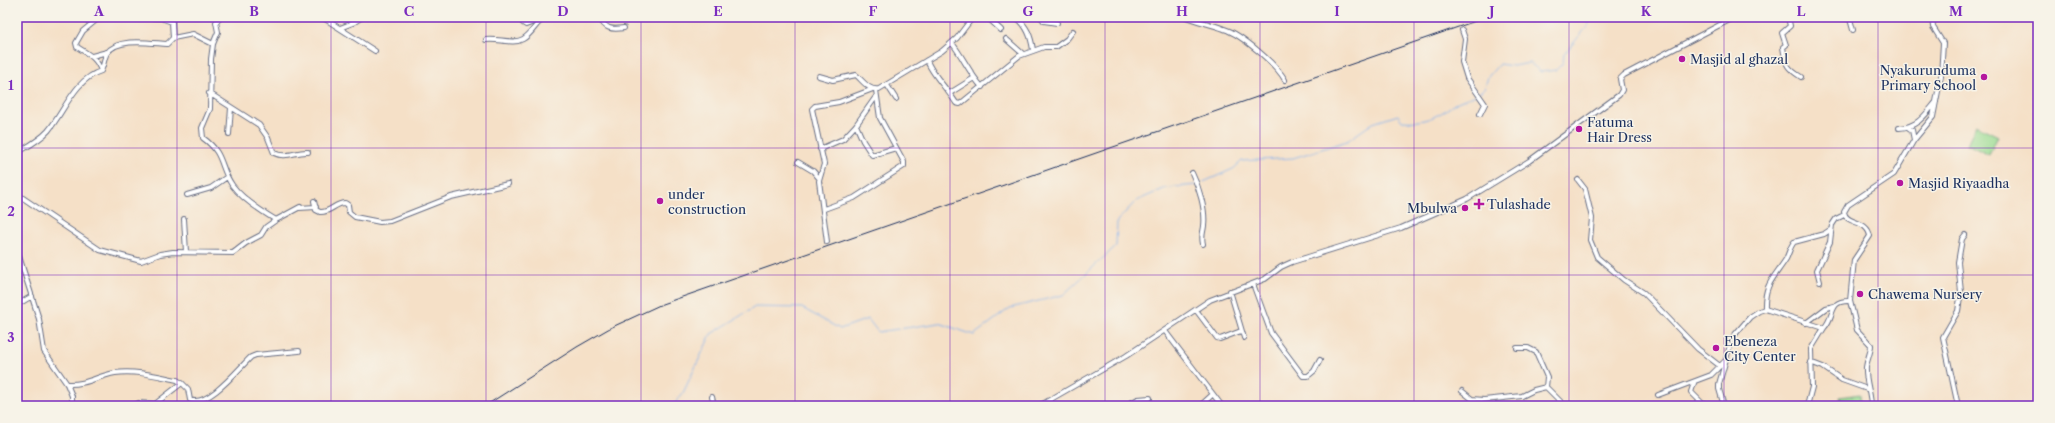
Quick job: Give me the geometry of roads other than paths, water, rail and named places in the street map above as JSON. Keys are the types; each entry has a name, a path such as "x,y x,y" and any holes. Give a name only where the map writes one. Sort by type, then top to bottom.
{"street":[{"path":"100,17 83,31 76,43 77,47 92,56 98,62 101,71"},
{"path":"145,17 161,18 172,22"},
{"path":"172,17 173,38"},
{"path":"220,17 216,22 218,32 213,44 209,93 210,108 202,128 203,138 213,146 222,161 227,176 240,193 276,220"},
{"path":"322,17 375,51"},
{"path":"340,28 351,24 362,17"},
{"path":"521,17 526,25 544,18"},
{"path":"599,17 607,28 624,28"},
{"path":"827,242 824,229 824,209 820,178 824,164 811,113 813,107 840,102 887,85 952,43 973,17"},
{"path":"987,17 1001,30"},
{"path":"1016,17 1025,25 1032,39 1034,50"},
{"path":"1041,17 1044,21 1057,23"},
{"path":"1186,17 1224,29 1239,36 1280,72 1285,80"},
{"path":"1039,406 1126,356 1214,298 1265,279 1281,267 1292,262 1390,232 1467,199 1530,161 1619,95 1622,90 1620,79 1624,75 1735,17"},
{"path":"1788,17 1790,26 1782,33 1786,45 1783,47 1785,61 1791,70 1801,77"},
{"path":"1842,17 1850,19 1853,30"},
{"path":"1765,309 1765,297 1770,280 1779,272 1797,239 1824,234 1830,230 1836,219 1844,215 1848,205 1894,174 1914,140 1933,117 1937,100 1943,43 1933,27 1932,17"},
{"path":"486,40 496,38 516,42 522,40 544,18"},
{"path":"1462,30 1465,39 1462,62 1467,78 1485,104 1480,114"},
{"path":"927,60 932,72 950,93 956,103 960,104 1023,54 1044,46 1056,47 1067,39 1073,31"},
{"path":"92,56 107,52 120,44 137,42 167,44 173,38 193,34 213,44"},
{"path":"1006,39 1023,54"},
{"path":"952,43 974,78 982,87"},
{"path":"101,71 107,52"},
{"path":"17,153 47,133 82,84 94,73 101,71"},
{"path":"819,76 833,80 856,76 864,84 874,90 880,118 904,162 903,167 854,198 824,209"},
{"path":"950,93 974,78"},
{"path":"887,85 896,99"},
{"path":"209,93 230,108 259,125 268,138 274,153 282,156 296,152 308,152"},
{"path":"820,149 843,139 856,125 876,98"},
{"path":"1899,128 1909,128 1919,122 1937,100"},
{"path":"229,134 230,108"},
{"path":"856,125 863,141 872,155 896,148"},
{"path":"1909,128 1912,130 1914,140"},
{"path":"798,162 813,171 820,178"},
{"path":"1192,173 1197,185 1203,211 1204,226 1201,235 1204,244"},
{"path":"188,195 211,188 227,176"},
{"path":"1578,180 1585,189 1592,218 1590,240 1597,257 1624,280 1644,293 1698,349 1720,366"},
{"path":"314,201 318,212 324,212 340,203 345,203 348,205 349,212 356,217 385,222 451,197 508,184"},
{"path":"17,194 106,253 141,261 162,254 186,252 233,253 247,242 260,235 266,227 276,220 299,208 316,207"},
{"path":"1844,215 1865,226 1870,236 1854,260 1850,301 1856,330 1870,342 1871,345 1871,353 1866,367 1867,389 1870,396 1871,406"},
{"path":"184,219 186,252"},
{"path":"1820,282 1817,270 1830,242 1830,230"},
{"path":"1958,406 1943,337 1958,311 1961,292 1958,262 1962,239 1965,235"},
{"path":"17,250 42,331 44,351 67,384 72,396 72,406"},
{"path":"1253,284 1266,325 1303,376 1308,376 1314,371 1320,360"},
{"path":"1230,291 1244,338"},
{"path":"17,305 32,296"},
{"path":"1806,323 1826,308 1843,301 1850,301"},
{"path":"1807,406 1812,387 1810,362 1812,346 1824,328 1834,306"},
{"path":"1724,406 1719,389 1734,335 1756,312 1765,309 1824,328"},
{"path":"1196,310 1217,338 1228,337 1241,331"},
{"path":"1165,331 1212,395 1222,406"},
{"path":"1517,348 1530,348 1538,354 1547,377 1546,388"},
{"path":"191,401 199,401 226,384 247,361 256,355 299,351"},
{"path":"1658,395 1694,383 1711,375 1727,359"},
{"path":"1810,362 1823,367 1842,380 1867,389"},
{"path":"67,384 88,383 109,375 130,372 177,380 188,389 192,406"},
{"path":"133,406 139,403 158,404 182,383"},
{"path":"1694,383 1691,392 1705,406"},
{"path":"1462,391 1472,399 1484,400 1522,396 1534,390 1546,388"},
{"path":"1546,388 1565,406"},
{"path":"1200,406 1212,395"},
{"path":"712,397 714,406"},
{"path":"1125,406 1138,399 1150,398"}],"waterway":[{"path":"1480,92 1485,87 1488,77 1499,64 1513,66 1530,63 1541,72 1556,70 1563,63 1564,54 1587,27 1592,17"},
{"path":"1199,184 1233,169 1242,161 1293,158 1347,141 1373,123 1398,115 1402,121 1429,119 1458,102 1476,95"},
{"path":"673,406 683,393 711,334 755,307 802,308 840,329 868,319 878,332 939,323 974,335 1010,308 1063,295 1116,246 1117,221 1136,201 1166,188 1196,185"}],"railway":[{"path":"485,406 577,347 610,328 662,304 1487,17"}],"place":[{"name":"Masjid al ghazal","path":"1682,59"},
{"name":"Nyakurunduma Primary School","path":"1984,77"},
{"name":"Fatuma Hair Dress","path":"1579,129"},
{"name":"Masjid Riyaadha","path":"1900,183"},
{"name":"under construction","path":"660,201"},
{"name":"Tulashade","path":"1479,204"},
{"name":"Mbulwa","path":"1465,208"},
{"name":"Chawema Nursery","path":"1860,294"},
{"name":"Ebeneza City Center","path":"1716,348"}]}
